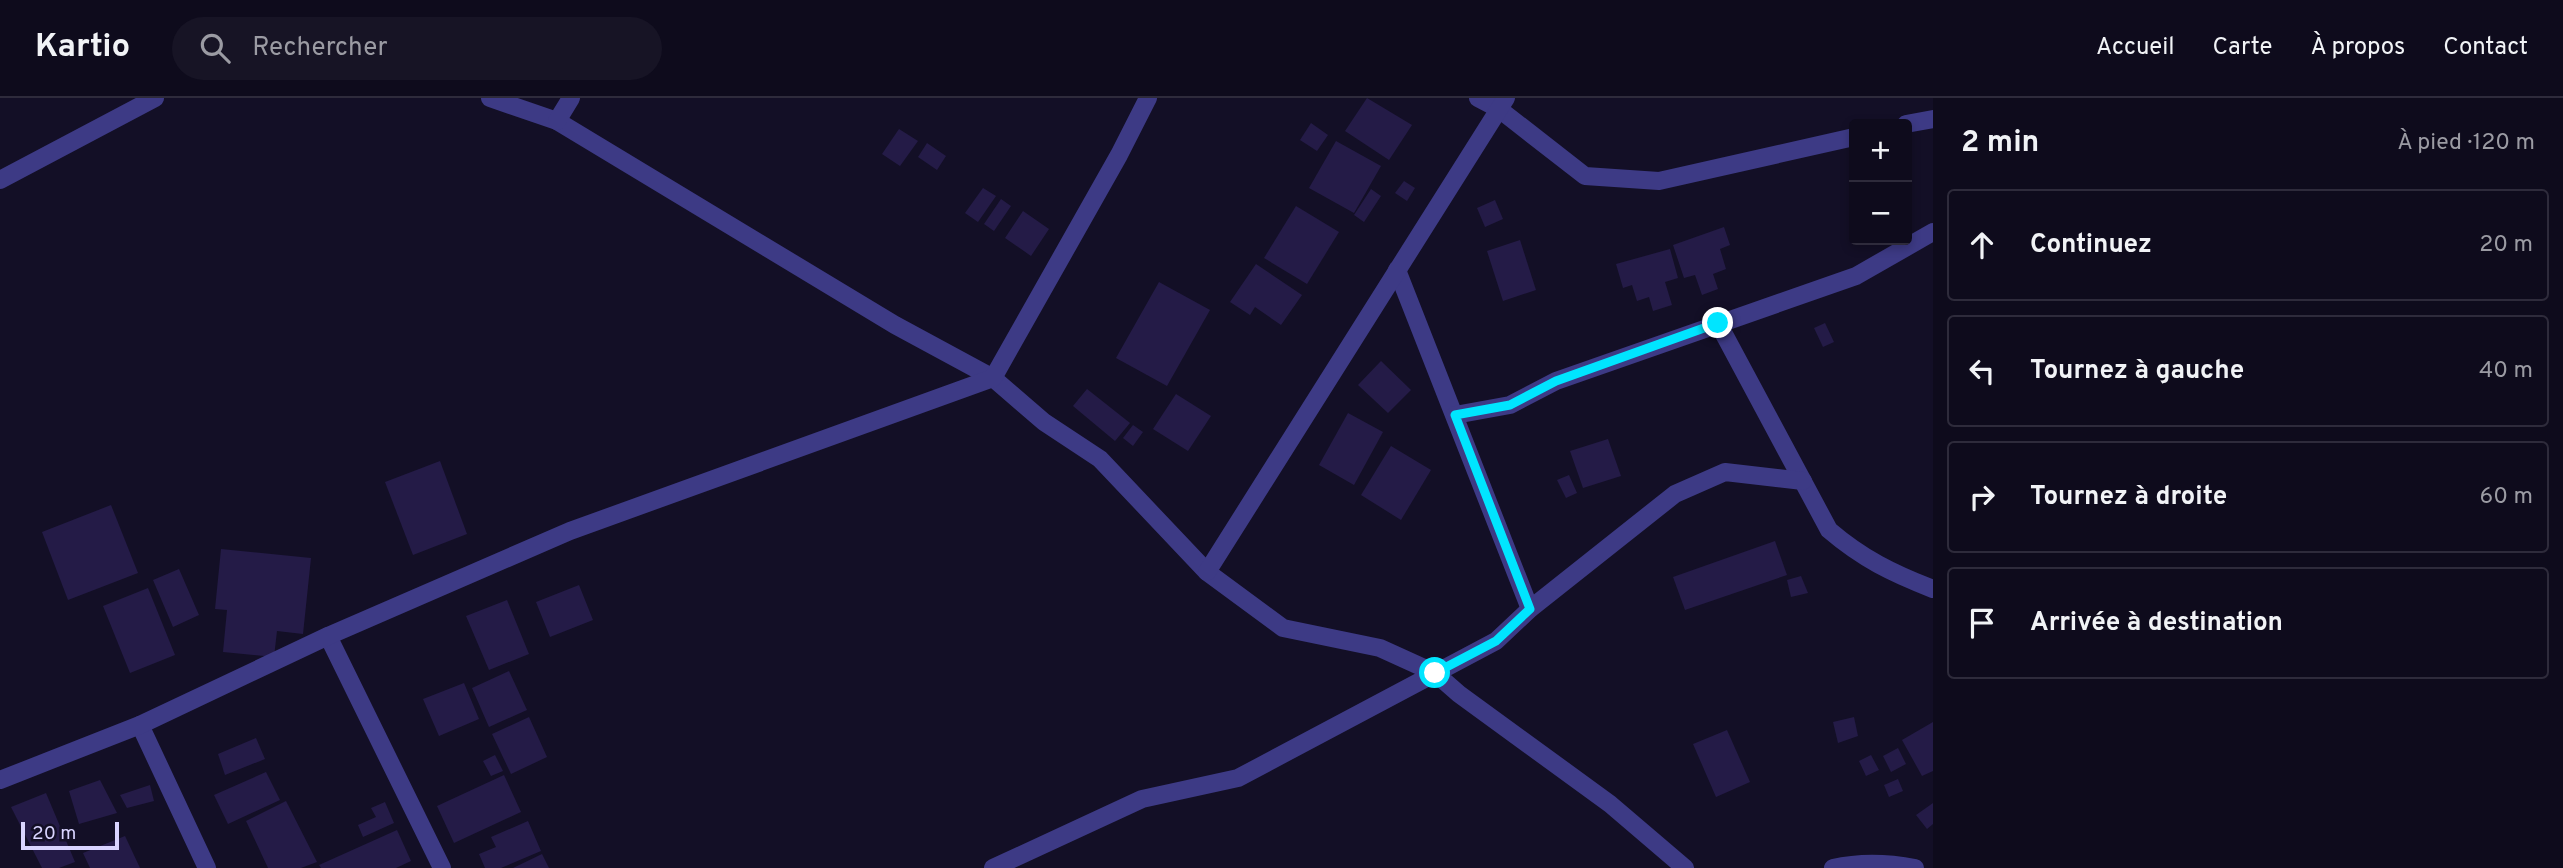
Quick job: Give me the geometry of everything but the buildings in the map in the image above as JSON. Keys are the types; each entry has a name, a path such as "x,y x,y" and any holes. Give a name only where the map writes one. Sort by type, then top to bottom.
{"street":[{"path":"0,180 155,98"},
{"path":"490,98 557,121 895,324 993,378 1044,422 1100,459 1207,572 1283,628 1380,648 1435,673 1459,694 1610,804 1685,868"},
{"path":"557,121 571,98"},
{"path":"0,780 140,725 328,636 570,531 993,378 1119,155 1148,98"},
{"path":"1478,98 1502,104 1585,176 1660,181 1849,138"},
{"path":"1207,572 1502,104"},
{"path":"1912,123 1933,119"},
{"path":"1455,415 1510,405 1556,381 1856,276 1933,232"},
{"path":"1397,270 1530,609"},
{"path":"1718,323 1829,530 1854,552 1888,572 1933,589"},
{"path":"993,868 1142,799 1238,778 1496,641 1530,609 1675,494 1725,471 1803,481"},
{"path":"328,636 442,868"},
{"path":"140,725 207,868"},
{"path":"1833,868 1847,865 1899,865 1915,868"}],"route":[{"path":"1435,673 1496,641 1530,609 1455,415 1510,405 1556,381 1718,323"}]}
